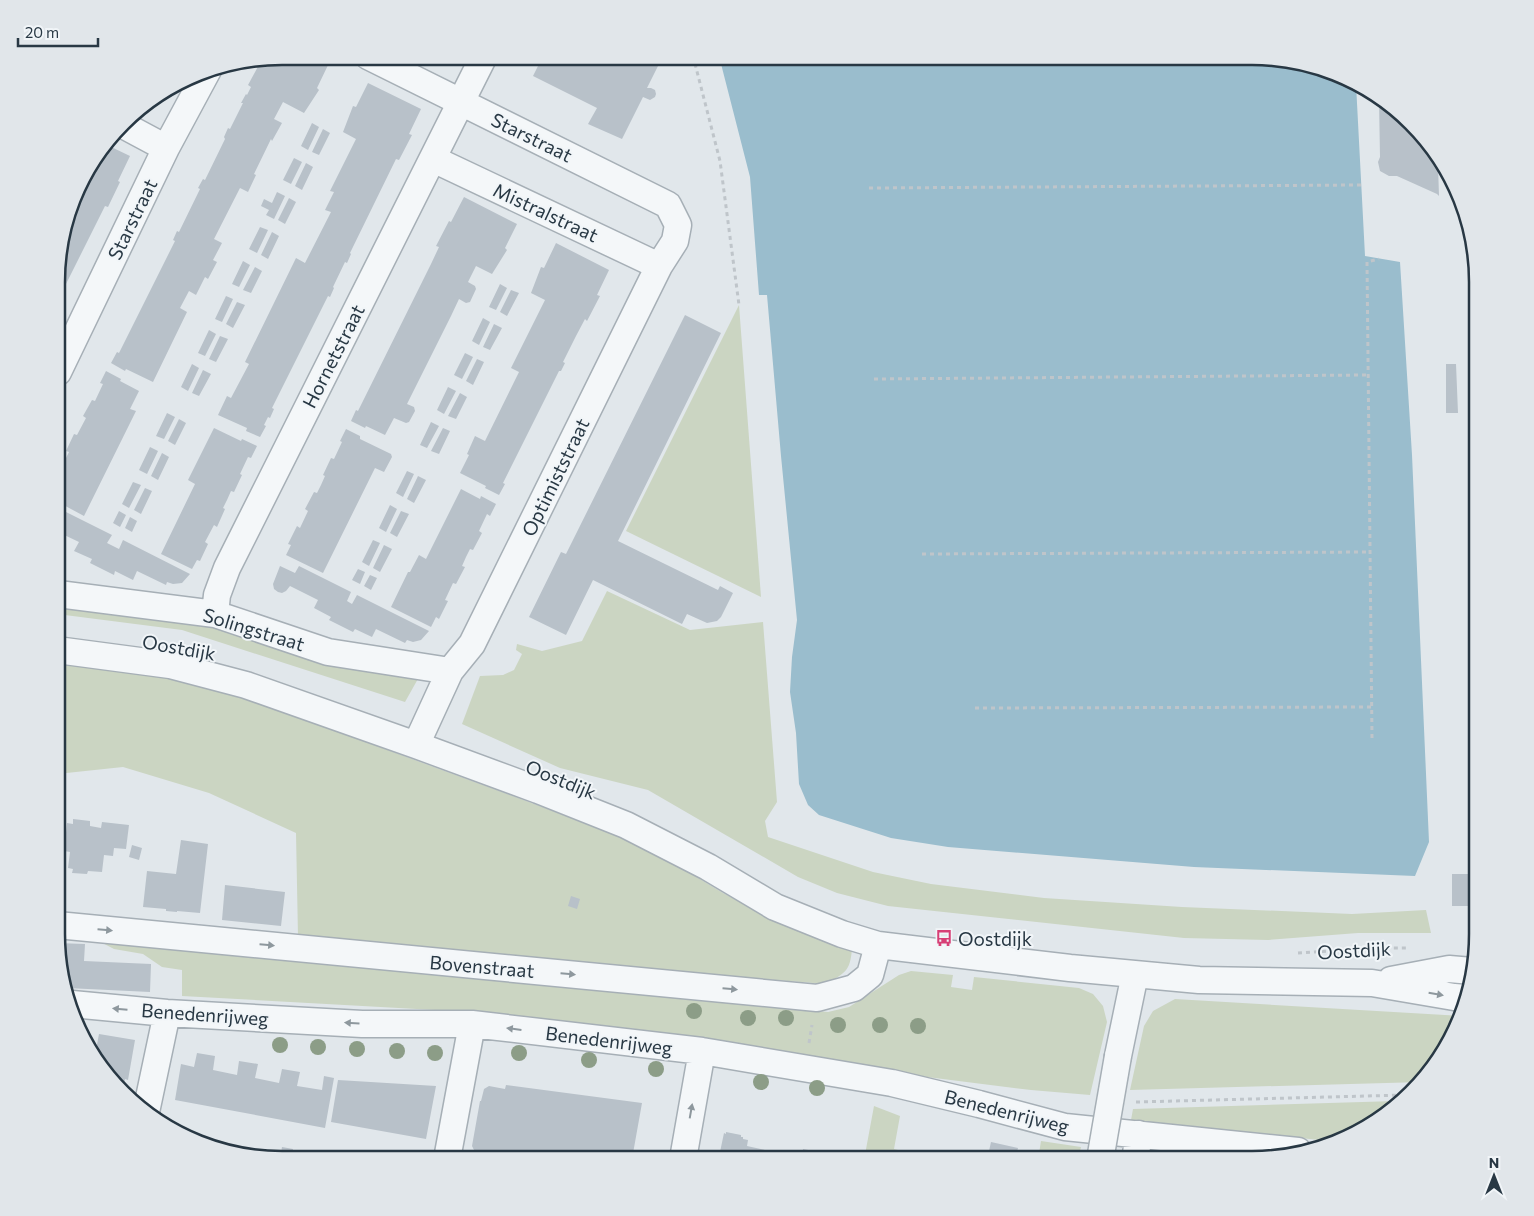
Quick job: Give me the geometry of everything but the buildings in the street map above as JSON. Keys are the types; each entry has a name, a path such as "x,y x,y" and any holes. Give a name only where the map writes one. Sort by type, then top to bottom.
{"street":[{"name":"Starstraat","path":"386,65 668,205"},
{"name":"Hornetstraat","path":"215,614 218,595 226,568 480,65"},
{"name":"Starstraat","path":"65,357 166,148 202,81"},
{"path":"129,129 166,148"},
{"name":"Mistralstraat","path":"433,159 659,266"},
{"name":"Optimiststraat","path":"416,745 450,671 472,644 659,266 675,241 678,225 668,205"},
{"name":"Solingstraat","path":"65,595 215,614 328,652 450,671"},
{"name":"Oostdijk","path":"65,651 170,665 246,685 416,745 626,825 708,867 774,907 842,934 878,945 1070,968 1198,980 1372,983 1459,997"},
{"name":"Bovenstraat","path":"65,926 817,998 854,988 870,975 878,945"},
{"name":"Oostdijk","path":"1372,983 1449,969 1466,970"},
{"path":"1102,1151 1135,974"},
{"name":"Benedenrijweg","path":"77,1004 167,1013 362,1024 472,1024 702,1051 892,1083 1065,1127 1280,1149"},
{"path":"148,1104 167,1013"},
{"path":"448,1151 472,1024"},
{"path":"685,1151 702,1051"},
{"path":"1136,1151 1139,1134"}],"path":[{"path":"695,65 720,161 738,305"},
{"path":"869,188 1361,185"},
{"path":"1372,738 1367,262 1379,259"},
{"path":"874,380 1368,376"},
{"path":"922,554 1370,552"},
{"path":"975,708 1372,707"},
{"name":"Oostdijk","path":"1289,954 1375,948 1415,948"},
{"path":"1127,1103 1397,1095"}],"green space":[{"path":"739,305 761,597 626,531"},
{"path":"607,591 690,630 763,622 777,802 765,821 768,837 873,872 931,884 1044,898 1182,907 1352,914 1426,910 1431,933 1358,933 1268,940 1184,938 888,906 837,893 798,877 648,790 560,768 462,724 480,676 503,675 514,670 522,654 516,650 517,644 542,651 582,641"},
{"path":"65,607 192,621 324,663 419,677 405,702 182,630 65,615"},
{"path":"65,663 178,678 252,700 545,808 662,856 723,893 784,925 852,949 850,962 846,971 827,984 427,953 298,937 296,833 209,793 123,767 65,773"},
{"path":"89,936 828,1012 849,1007 899,975 911,971 953,975 951,987 972,990 974,977 1079,988 1093,994 1103,1006 1107,1022 1090,1095 1031,1090 927,1077 636,1029 471,1012 182,996 182,970 162,967 143,954 114,949"},
{"path":"1175,999 1453,1015 1440,1042 1424,1066 1410,1082 1130,1090 1144,1026 1153,1011"},
{"path":"1390,1101 1348,1129 1319,1140 1131,1120 1133,1109"},
{"path":"874,1106 900,1116 894,1149 902,1151 866,1151"},
{"path":"1041,1141 1081,1147 1080,1151 1039,1151"}],"water":[{"path":"721,65 1266,65 1308,72 1356,92 1365,256 1400,262 1412,455 1429,842 1415,876 1194,867 948,847 891,838 819,815 808,805 799,784 796,733 790,692 797,620 767,295 759,295 750,177"}],"place":[{"name":"Oostdijk","path":"944,938"}]}
